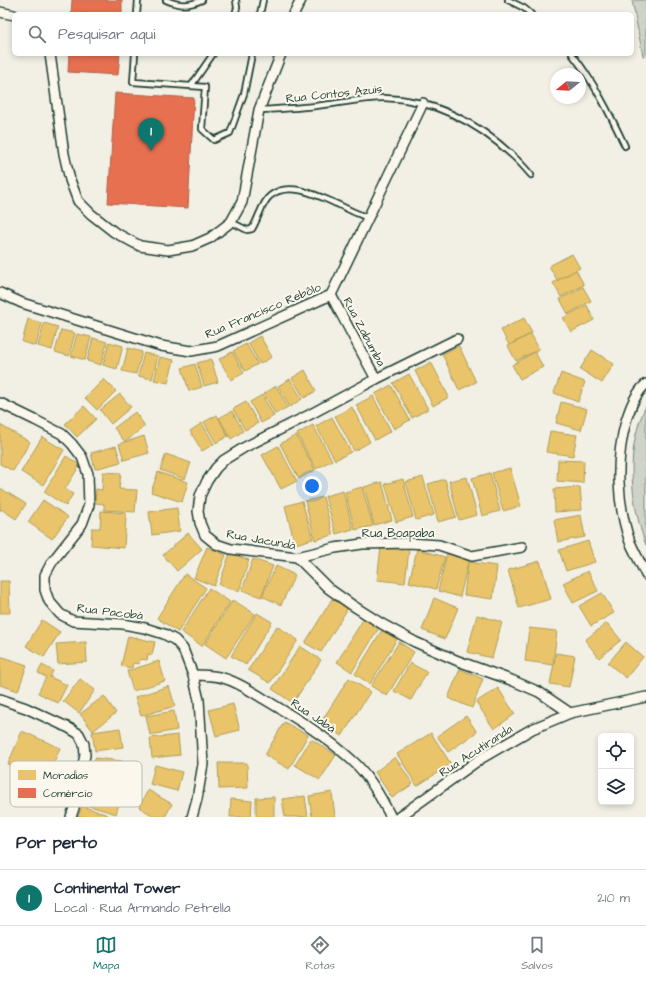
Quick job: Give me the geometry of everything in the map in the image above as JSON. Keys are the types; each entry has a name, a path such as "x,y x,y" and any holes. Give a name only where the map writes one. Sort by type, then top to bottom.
{"street":[{"path":"295,12 301,0"},
{"path":"0,12 12,14"},
{"path":"51,56 64,154 70,180 78,201 91,214 114,232 140,246 168,250 192,246 210,238 231,222 242,202 259,110 280,56"},
{"name":"Rua Francisco Rebôlo","path":"0,293 22,303 160,346 191,351 218,346 331,295 423,103"},
{"name":"Rua Zabumba","path":"331,295 376,379"},
{"name":"Rua Jacundá","path":"457,339 245,447 224,460 207,481 200,496 198,511 200,523 204,535 216,544 231,549 297,557 328,588 382,624 415,642 458,661 539,692 570,713"},
{"path":"646,384 636,396 630,408 623,431 619,473 620,500 624,521 630,542 646,575"},
{"name":"Rua Pacobá","path":"0,403 62,434 82,457 88,474 89,505 82,524 52,562 45,575 45,590 49,601 60,614 73,620 94,623 123,624 145,628 164,634 175,640 183,649 193,675 198,700 203,764 198,799 192,817"},
{"name":"Rua Boapaba","path":"297,557 335,548 362,544 408,543 439,545 472,556 522,547"},
{"name":"Rua Jabá","path":"193,675 209,675 225,678 290,714 314,730 356,764 366,775 377,790 391,817"},
{"name":"Rua Acutiranda","path":"399,817 480,759 532,730 570,713 646,697"},
{"path":"0,699 26,708 79,734 84,744 84,761"},
{"path":"71,817 74,807"}],"lane":[{"path":"137,12 138,0"},
{"path":"166,0 180,5 196,3 202,0"},
{"path":"236,0 237,8 236,12"},
{"path":"260,12 263,0"},
{"path":"508,0 529,12"},
{"path":"135,56 133,82 205,87 202,129 214,140 230,133 244,94 252,56"},
{"path":"191,86 212,56"},
{"path":"574,56 598,92 625,146"},
{"name":"Rua Contos Azuis","path":"259,110 301,108 382,98 401,99 423,103 450,113 484,132 512,154 531,174"},
{"path":"231,222 247,230 252,228 269,196 280,190 292,189 309,192 368,218"}],"shaded area":[{"path":"632,0 646,0 646,56 643,56"},
{"path":"646,406 646,545 636,511 632,475 635,439 639,422"}],"building: Moradias":[{"path":"572,254 580,268 557,280 549,266"},
{"path":"576,270 584,285 561,297 553,283"},
{"path":"583,287 591,301 568,314 560,299"},
{"path":"587,305 594,320 571,332 563,318"},
{"path":"524,318 532,333 509,345 501,330"},
{"path":"28,319 42,323 36,346 22,342"},
{"path":"44,323 58,327 52,350 38,346"},
{"path":"61,330 75,333 69,356 55,352"},
{"path":"77,334 91,337 85,360 71,356"},
{"path":"531,334 539,349 516,361 508,346"},
{"path":"260,336 272,357 260,364 248,343"},
{"path":"93,338 107,342 101,365 87,361"},
{"path":"109,342 123,346 117,369 103,365"},
{"path":"246,344 258,364 245,371 233,351"},
{"path":"459,346 476,382 459,390 442,354"},
{"path":"128,348 142,352 136,374 122,371"},
{"path":"592,350 614,364 602,383 580,369"},
{"path":"232,352 244,373 231,380 219,359"},
{"path":"535,352 543,367 520,379 512,365"},
{"path":"144,353 158,356 152,379 138,376"},
{"path":"160,357 174,360 168,383 154,380"},
{"path":"211,359 218,382 204,386 197,363"},
{"path":"431,362 449,397 433,406 415,371"},
{"path":"195,364 202,387 189,391 182,368"},
{"path":"305,370 316,391 304,398 292,378"},
{"path":"561,373 585,382 578,402 554,393"},
{"path":"409,374 428,409 412,418 393,383"},
{"path":"104,379 116,391 97,410 85,398"},
{"path":"290,379 302,399 290,407 278,386"},
{"path":"391,385 410,420 394,429 375,394"},
{"path":"276,386 288,407 275,414 264,394"},
{"path":"120,394 131,407 111,424 100,410"},
{"path":"262,395 274,416 261,423 250,402"},
{"path":"373,396 391,431 375,440 356,405"},
{"path":"246,402 258,423 245,430 233,409"},
{"path":"561,402 587,409 581,430 556,423"},
{"path":"84,406 96,419 77,437 65,424"},
{"path":"352,407 370,442 354,451 335,416"},
{"path":"232,411 243,431 231,439 219,418"},
{"path":"135,412 145,426 125,442 114,428"},
{"path":"217,415 228,436 216,443 204,422"},
{"path":"332,417 351,452 335,460 316,426"},
{"path":"202,423 214,444 202,451 190,431"},
{"path":"0,425 30,442 13,471 0,464"},
{"path":"313,425 332,460 316,469 297,434"},
{"path":"550,431 577,435 573,456 546,452"},
{"path":"296,435 315,470 299,479 280,444"},
{"path":"144,436 149,453 124,460 119,444"},
{"path":"42,437 64,450 43,485 21,472"},
{"path":"116,446 121,462 95,469 91,453"},
{"path":"278,446 297,481 281,489 262,455"},
{"path":"166,454 191,463 185,479 160,470"},
{"path":"66,456 80,465 65,489 73,494 66,506 44,492"},
{"path":"558,460 584,461 583,483 557,481"},
{"path":"510,468 521,506 503,511 492,473"},
{"path":"103,472 121,473 119,489 137,490 135,512 104,510 104,504 95,503 96,489 102,490"},
{"path":"158,472 188,482 182,502 151,492"},
{"path":"490,473 500,511 482,516 472,478"},
{"path":"423,477 434,515 416,520 406,482"},
{"path":"467,477 477,515 459,520 449,481"},
{"path":"403,479 413,517 396,522 385,484"},
{"path":"445,479 456,517 438,522 428,484"},
{"path":"382,482 392,520 374,525 364,487"},
{"path":"362,487 373,526 355,530 345,492"},
{"path":"580,487 582,510 555,512 554,489"},
{"path":"0,488 26,504 16,519 1,509 0,511"},
{"path":"343,491 353,529 336,534 325,496"},
{"path":"323,497 333,535 315,540 305,501"},
{"path":"43,500 68,517 52,539 28,522"},
{"path":"302,501 313,539 295,544 285,506"},
{"path":"177,508 180,531 152,535 149,512"},
{"path":"101,511 126,513 124,548 91,545 92,528 100,528"},
{"path":"581,515 585,537 558,542 554,520"},
{"path":"188,533 202,549 177,571 163,555"},
{"path":"588,541 595,562 566,571 559,550"},
{"path":"207,547 226,555 214,586 194,578"},
{"path":"381,547 409,550 405,583 377,580"},
{"path":"417,549 445,557 436,589 409,582"},
{"path":"230,553 249,560 239,591 219,585"},
{"path":"447,553 469,558 460,597 438,591"},
{"path":"253,559 273,566 261,597 242,590"},
{"path":"540,561 551,599 519,608 508,570"},
{"path":"468,562 497,566 493,599 464,595"},
{"path":"276,566 295,575 281,605 262,596"},
{"path":"588,571 598,591 573,603 563,583"},
{"path":"185,574 206,588 178,632 157,618"},
{"path":"0,581 9,581 10,613 0,613"},
{"path":"209,588 230,602 202,646 181,632"},
{"path":"602,593 614,613 591,626 579,606"},
{"path":"434,598 458,608 445,639 422,630"},
{"path":"332,599 348,608 321,652 305,643"},
{"path":"233,600 255,614 226,658 205,644"},
{"path":"257,613 272,622 246,665 231,656"},
{"path":"477,615 502,622 492,658 467,652"},
{"path":"364,618 379,628 352,672 337,662"},
{"path":"42,620 60,632 44,657 26,646"},
{"path":"607,623 621,640 599,658 585,640"},
{"path":"277,626 298,640 270,683 248,670"},
{"path":"529,628 557,631 553,665 525,661"},
{"path":"382,630 397,639 370,684 355,674"},
{"path":"128,636 155,642 152,655 148,654 147,660 140,659 139,664 133,663 132,668 121,666"},
{"path":"86,642 87,662 58,664 56,644"},
{"path":"399,642 414,652 387,696 371,686"},
{"path":"626,642 643,657 626,678 608,663"},
{"path":"300,646 321,660 293,703 272,689"},
{"path":"556,653 575,656 569,687 550,684"},
{"path":"0,656 27,665 18,691 0,685"},
{"path":"159,661 165,681 133,691 127,671"},
{"path":"410,663 427,672 411,700 394,691"},
{"path":"42,665 53,671 50,677 67,685 58,703 38,693 46,677 38,673"},
{"path":"460,669 483,679 472,708 448,698"},
{"path":"349,678 370,692 342,736 321,722"},
{"path":"80,679 95,690 79,713 63,701"},
{"path":"169,686 175,706 141,716 135,697"},
{"path":"498,688 515,714 494,729 476,702"},
{"path":"104,696 116,713 93,731 80,714"},
{"path":"233,704 240,730 216,736 209,710"},
{"path":"174,711 177,730 150,735 146,716"},
{"path":"466,716 477,732 448,752 437,736"},
{"path":"284,722 308,735 289,769 265,755"},
{"path":"120,728 123,747 95,751 92,732"},
{"path":"22,731 60,748 54,761 10,761 10,765 8,764"},
{"path":"431,733 451,764 417,786 397,754"},
{"path":"178,735 180,755 152,758 150,738"},
{"path":"311,739 336,755 320,780 295,765"},
{"path":"395,757 413,784 392,798 375,772"},
{"path":"95,758 122,761 95,761"},
{"path":"218,763 247,763 248,788 219,789"},
{"path":"155,765 182,772 177,791 150,784"},
{"path":"148,790 172,804 165,817 155,817 139,807 142,807 142,801"},
{"path":"332,792 335,817 312,817 309,796"},
{"path":"305,796 308,817 285,817 282,799"},
{"path":"274,797 274,817 256,817 256,798"},
{"path":"231,799 252,801 251,817 230,817"},
{"path":"82,807 108,815 108,817 78,817"},
{"path":"93,807 118,807 116,814"}],"building: Comércio":[{"path":"72,0 122,0 122,12 71,12"},
{"path":"69,56 120,56 118,75 68,72"},
{"path":"115,93 194,98 188,208 108,203"}],"place":[{"name":"Continental Tower","path":"151,151"}]}
